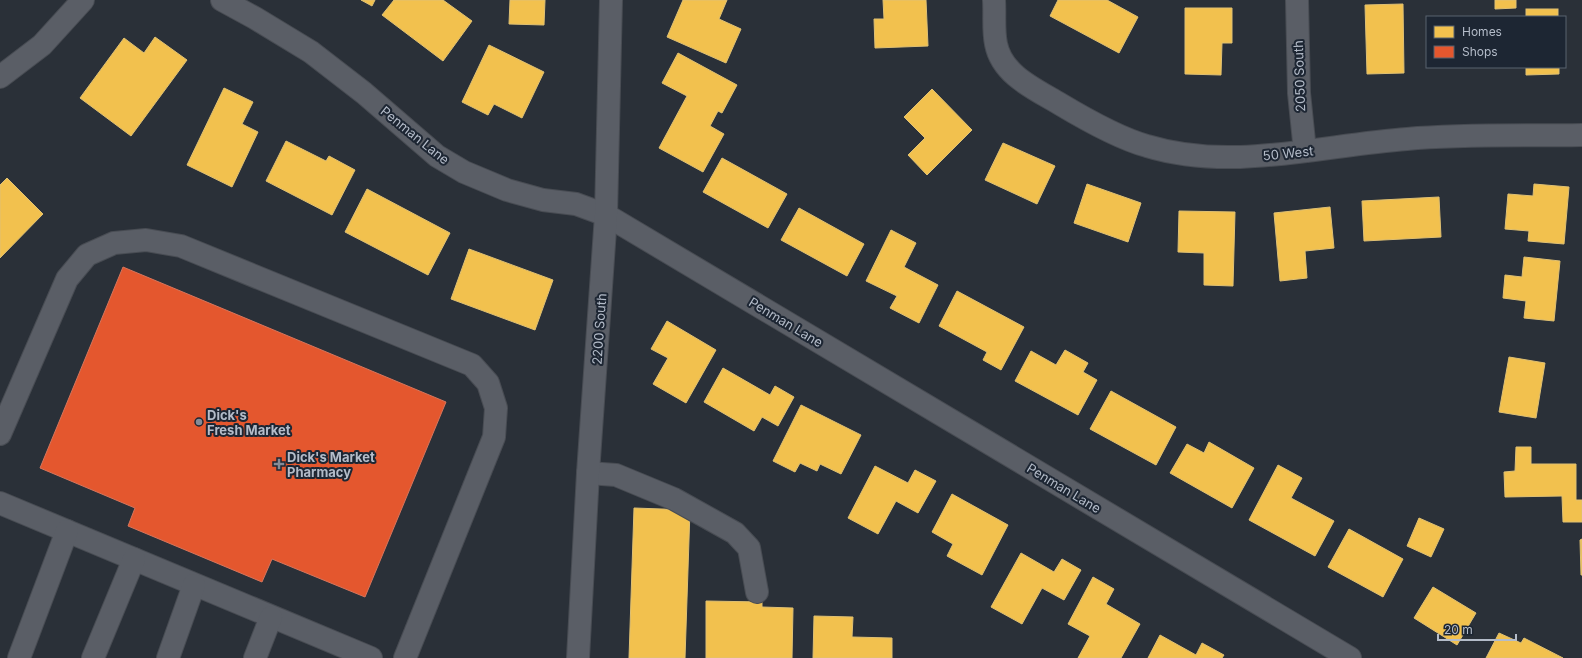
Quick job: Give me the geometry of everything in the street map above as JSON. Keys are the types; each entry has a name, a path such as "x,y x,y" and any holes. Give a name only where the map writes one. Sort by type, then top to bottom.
{"street":[{"path":"0,77 42,45 83,0"},
{"name":"Penman Lane","path":"222,0 256,18 310,52 364,93 437,156 464,172 507,190 543,200 576,204 606,215 1350,658"},
{"name":"2200 South","path":"578,658 588,473 606,215 611,0"},
{"name":"50 West","path":"994,0 996,44 1006,66 1014,74 1072,111 1115,133 1146,146 1172,152 1205,156 1248,157 1406,139 1453,136 1582,135"},
{"name":"2050 South","path":"1297,0 1299,93 1304,151"},
{"path":"0,434 67,279 87,255 114,243 146,240 181,246 472,365 488,383 496,408 494,438 405,658"},
{"path":"588,473 616,475 674,499 735,533 749,548 757,592"},
{"path":"0,503 271,617 341,652 371,658"},
{"path":"19,658 67,531"},
{"path":"93,658 134,560"},
{"path":"168,658 194,585"},
{"path":"255,658 271,617"}],"building: Homes":[{"path":"361,0 375,0 372,6"},
{"path":"394,0 443,0 472,21 443,61 382,15"},
{"path":"510,0 545,0 544,25 509,24"},
{"path":"683,0 727,0 719,19 741,29 726,63 667,37"},
{"path":"883,0 926,0 928,46 875,48 874,19 884,19"},
{"path":"1058,0 1107,0 1138,17 1119,53 1050,16"},
{"path":"1495,0 1516,0 1516,8 1495,9"},
{"path":"1403,4 1404,73 1367,74 1365,5"},
{"path":"1185,8 1232,8 1232,43 1222,43 1221,75 1185,74"},
{"path":"1526,9 1558,9 1558,16 1526,16"},
{"path":"155,37 187,60 131,136 80,98 124,38 144,53"},
{"path":"489,45 544,72 522,118 494,104 488,115 462,102"},
{"path":"678,53 737,85 722,113 718,111 710,126 724,134 703,172 659,148 687,96 662,83"},
{"path":"1526,68 1559,68 1559,74 1526,75"},
{"path":"224,88 253,102 242,124 258,132 232,187 187,165"},
{"path":"932,89 972,130 927,175 908,155 925,138 904,117"},
{"path":"286,141 326,161 329,156 355,170 332,215 266,181"},
{"path":"1003,143 1055,166 1037,204 985,180"},
{"path":"722,158 787,194 768,228 703,192"},
{"path":"7,178 43,214 0,258 0,185"},
{"path":"1087,184 1141,203 1128,242 1074,223"},
{"path":"1534,184 1569,187 1564,244 1528,241 1529,231 1505,229 1508,194 1533,196"},
{"path":"367,189 450,233 428,275 345,232"},
{"path":"1439,197 1441,237 1364,241 1362,201"},
{"path":"1330,207 1334,248 1305,251 1307,278 1280,281 1274,213"},
{"path":"799,208 864,244 847,276 781,240"},
{"path":"1179,211 1235,212 1233,286 1204,285 1204,253 1178,252"},
{"path":"891,230 916,243 904,267 938,285 919,323 890,308 897,296 866,281"},
{"path":"469,249 553,280 535,330 451,299"},
{"path":"1524,257 1560,261 1554,321 1524,318 1526,301 1503,298 1505,275 1522,277"},
{"path":"957,291 1024,327 1001,370 983,360 987,352 939,326"},
{"path":"667,321 716,350 686,403 653,384 668,358 651,349"},
{"path":"1065,350 1088,363 1083,372 1097,380 1078,415 1015,381 1031,351 1056,365"},
{"path":"1509,357 1545,363 1536,418 1499,412"},
{"path":"723,368 770,395 775,386 794,397 778,426 762,417 754,431 704,402"},
{"path":"1111,391 1176,427 1156,465 1090,429"},
{"path":"801,405 861,435 841,474 820,464 817,471 800,463 795,472 773,461"},
{"path":"1209,442 1254,468 1232,508 1170,473 1187,444 1204,453"},
{"path":"1516,447 1531,447 1531,464 1576,464 1576,500 1582,500 1582,522 1563,522 1562,496 1505,497 1504,472 1515,471"},
{"path":"1278,465 1302,478 1291,498 1334,521 1315,556 1249,520"},
{"path":"875,466 908,483 915,470 936,481 918,513 896,501 878,534 848,518"},
{"path":"952,494 1008,525 982,575 947,556 953,544 932,532"},
{"path":"634,508 690,510 685,658 629,658"},
{"path":"1419,518 1444,529 1431,557 1407,546"},
{"path":"1349,529 1403,559 1383,597 1328,567"},
{"path":"1582,539 1582,575 1581,575 1580,540"},
{"path":"1021,553 1054,572 1062,559 1081,570 1064,600 1042,588 1022,624 991,607"},
{"path":"1093,577 1114,589 1106,604 1140,624 1121,658 1078,658 1090,636 1068,624"},
{"path":"1433,587 1476,613 1457,645 1414,618"},
{"path":"706,601 762,602 762,607 793,608 792,658 706,658"},
{"path":"814,616 853,617 852,637 892,638 892,658 813,658"},
{"path":"1499,633 1521,643 1524,638 1563,658 1486,658"},
{"path":"1160,635 1196,655 1202,643 1224,655 1222,658 1148,658"}],"building: Shops":[{"path":"123,267 446,402 365,597 272,559 262,582 128,526 135,508 40,468"}],"place":[{"name":"Dick's Fresh Market","path":"199,422"},
{"name":"Dick's Market Pharmacy","path":"279,464"}]}
